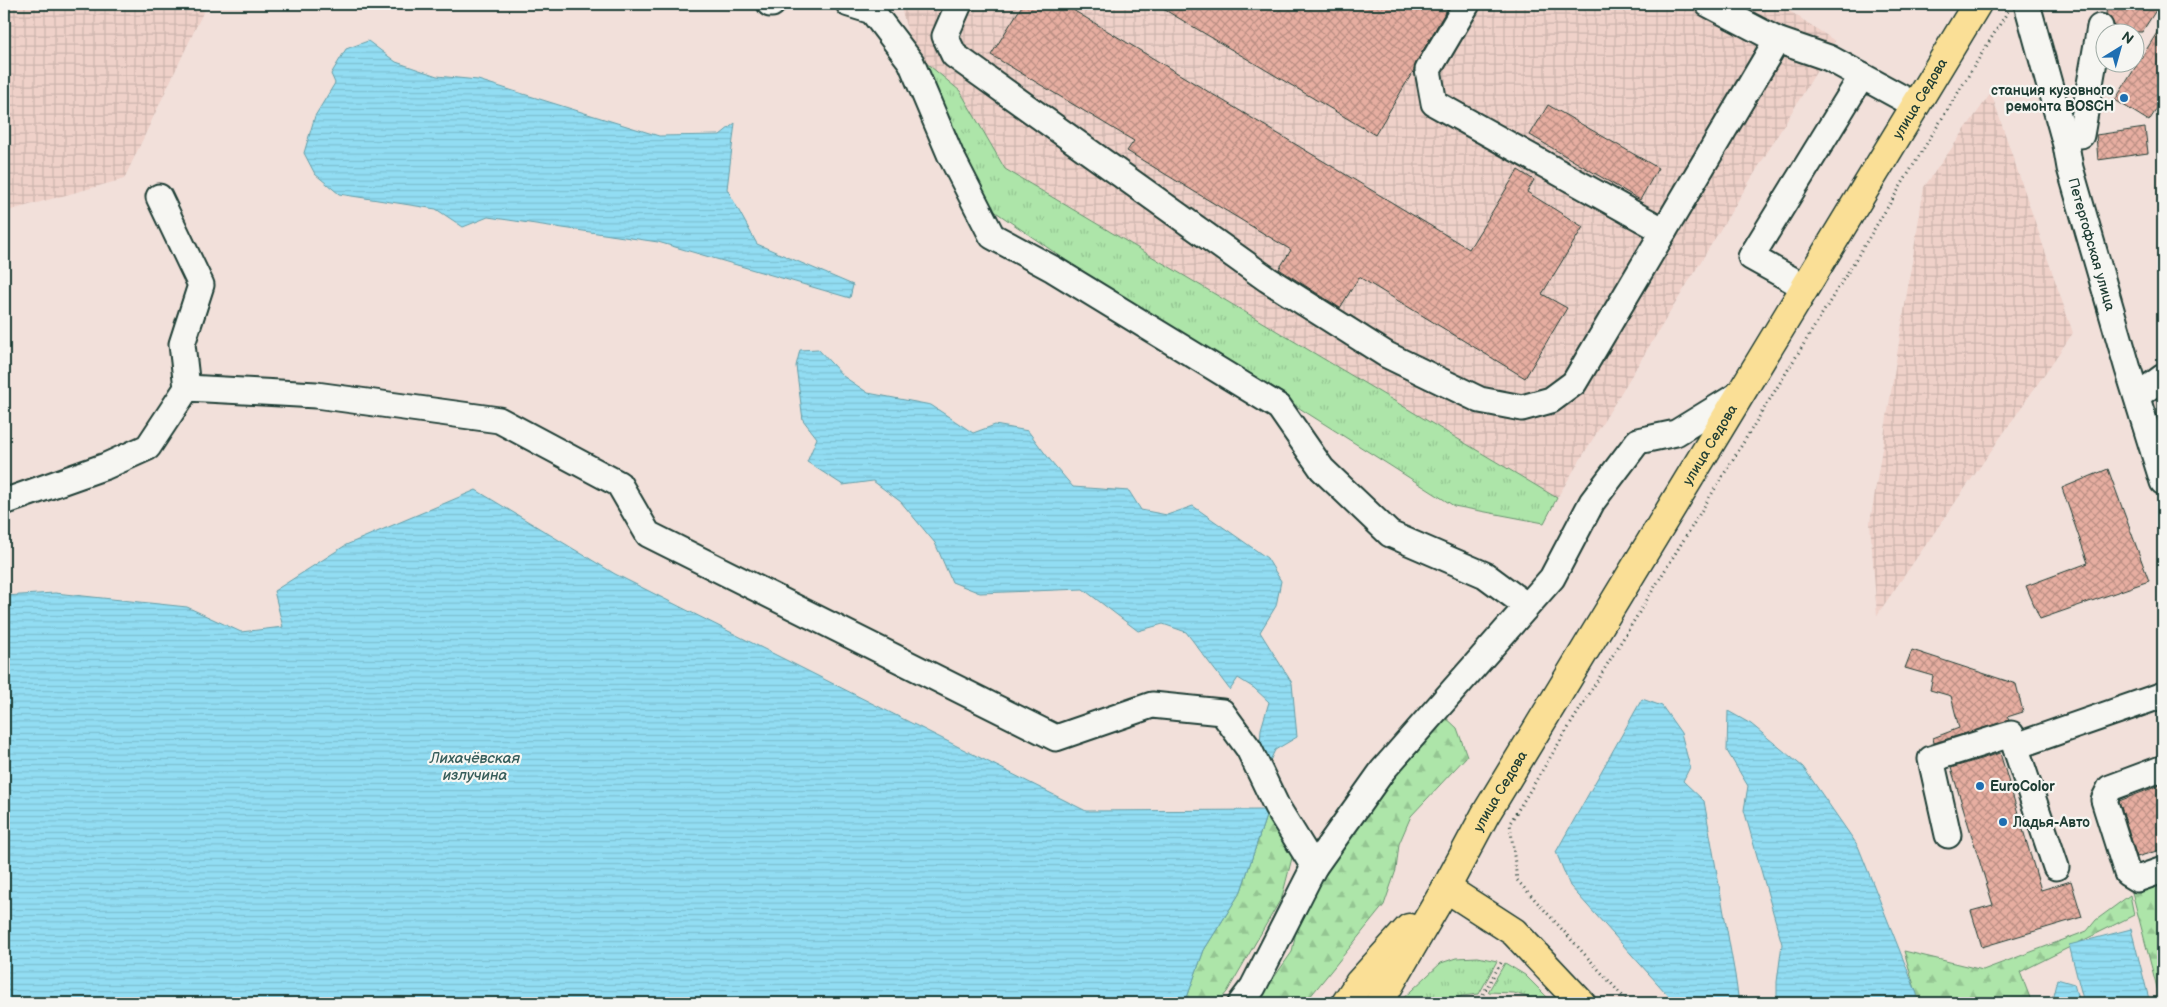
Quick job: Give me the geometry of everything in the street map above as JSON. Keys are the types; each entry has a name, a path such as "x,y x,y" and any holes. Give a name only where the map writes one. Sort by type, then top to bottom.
{"main road":[{"name":"улица Седова","path":"1446,888 1485,815 1977,4"},
{"path":"1346,1003 1359,983 1446,888"},
{"path":"1379,1003 1446,888"},
{"path":"1446,888 1514,932 1581,1003"}],"street":[{"path":"849,4 872,11 911,62 950,154 992,236 1053,268 1279,407 1322,469 1390,534 1485,575 1527,606"},
{"path":"959,4 944,36 954,55 1267,279 1387,355 1480,400 1522,408 1551,400 1574,383 1777,40"},
{"path":"1467,4 1428,70 1434,102 1664,231"},
{"path":"1708,4 1777,40 1829,58 1915,105"},
{"name":"Петергофская улица","path":"2027,4 2080,137 2070,168 2163,482"},
{"path":"2080,137 2094,60"},
{"path":"1805,287 1751,257 1862,76"},
{"path":"4,502 106,466 148,447 187,388 182,344 201,285 159,197"},
{"path":"2137,396 2163,377"},
{"path":"187,388 316,395 499,420 619,484 648,534 1056,738 1152,705 1222,712 1249,749 1277,807 1314,867"},
{"path":"1241,1003 1253,987 1314,867 1382,770 1552,578 1592,502 1638,441 1676,433 1741,393"},
{"path":"2016,746 2163,695"},
{"path":"1948,835 1932,759 2011,734 2056,867"},
{"path":"2163,770 2110,788 2104,800 2127,873 2137,879 2163,870"}],"path":[{"path":"1629,1003 1517,880 1510,822 2012,4"},
{"path":"1482,994 1502,960"}],"shaded area":[{"path":"4,4 207,4 124,179 4,212"},
{"path":"900,4 1779,4 1835,41 1557,498 1005,169 960,91 913,52"},
{"path":"1991,93 2073,333 1877,615 1870,523 1924,187"}],"green space":[{"path":"913,52 960,91 1005,169 1557,498 1544,523 1454,506 1070,263 987,206"},
{"path":"1442,714 1457,728 1467,756 1411,816 1399,844 1396,870 1384,905 1305,1003 1256,1003 1292,952 1300,911 1357,820"},
{"path":"1268,810 1293,854 1282,897 1227,992 1218,1003 1185,1003 1204,950 1241,891"},
{"path":"2159,884 2163,895 2163,1003 2161,1003 2132,892"},
{"path":"2130,895 2134,915 2020,972 2032,1003 1919,1003 1904,951 1983,970 2087,931 2096,920"},
{"path":"1478,957 1497,961 1479,994 1462,996 1448,1003 1398,1003 1441,963 1456,958"},
{"path":"1505,963 1525,975 1553,1003 1546,1003 1514,993 1488,992"}],"water":[{"path":"368,41 396,62 437,76 478,80 659,136 720,135 735,123 727,189 757,244 853,285 850,298 658,242 488,217 463,227 436,209 339,194 315,174 304,153 315,116 335,83 331,74 346,49"},
{"path":"818,349 843,376 868,393 931,405 973,433 995,425 1028,431 1073,487 1129,491 1141,510 1167,515 1193,506 1267,558 1281,581 1276,606 1260,632 1292,683 1297,737 1275,750 1268,765 1259,763 1261,729 1269,702 1254,688 1238,678 1230,690 1186,632 1163,624 1138,631 1083,589 980,593 952,582 935,543 901,502 873,481 843,485 807,462 817,438 803,420 796,366 800,350"},
{"name":"Лихачёвская излучина","path":"476,490 615,574 1086,811 1268,810 1241,891 1204,950 1185,1003 4,1003 4,596 55,593 187,607 241,632 283,627 274,591 346,545"},
{"path":"1642,699 1662,706 1681,733 1690,767 1683,781 1704,801 1739,1003 1675,1003 1570,886 1556,852"},
{"path":"1728,711 1751,724 1803,767 1858,846 1917,994 1918,1003 1777,1003 1777,982 1782,944 1744,810 1748,786 1727,751"},
{"path":"2131,929 2150,1003 2084,1003 2069,945"},
{"path":"2057,979 2074,984 2079,1003 2055,1003 2053,996"}],"building":[{"path":"1023,4 1063,4 1469,249 1518,170 1534,180 1527,192 1583,227 1542,294 1567,308 1525,378 1359,277 1340,308 1279,269 1291,250 1127,151 1134,141 991,55"},
{"path":"1155,4 1450,4 1416,63 1414,70 1375,135"},
{"path":"2107,4 2160,4 2144,29 2144,22 2113,22 2106,14"},
{"path":"2163,23 2163,99 2149,121 2115,100 2132,72 2144,72 2144,53"},
{"path":"1548,105 1658,168 1640,200 1530,135"},
{"path":"2145,128 2148,153 2098,160 2096,135"},
{"path":"2108,469 2149,581 2040,619 2026,586 2088,563 2062,488"},
{"path":"1912,650 2016,684 2023,712 2007,717 2009,720 1934,743 1933,738 1959,728 1951,696 1930,690 1933,676 1905,668"},
{"path":"2000,753 2041,890 2071,881 2082,917 1982,947 1971,911 1993,905 1951,768"},
{"path":"2163,784 2163,849 2137,857 2119,801"}],"place":[{"name":"станция кузовного ремонта BOSCH","path":"2124,98"},
{"name":"EuroColor","path":"1980,786"},
{"name":"Ладья-Авто","path":"2003,822"}]}
